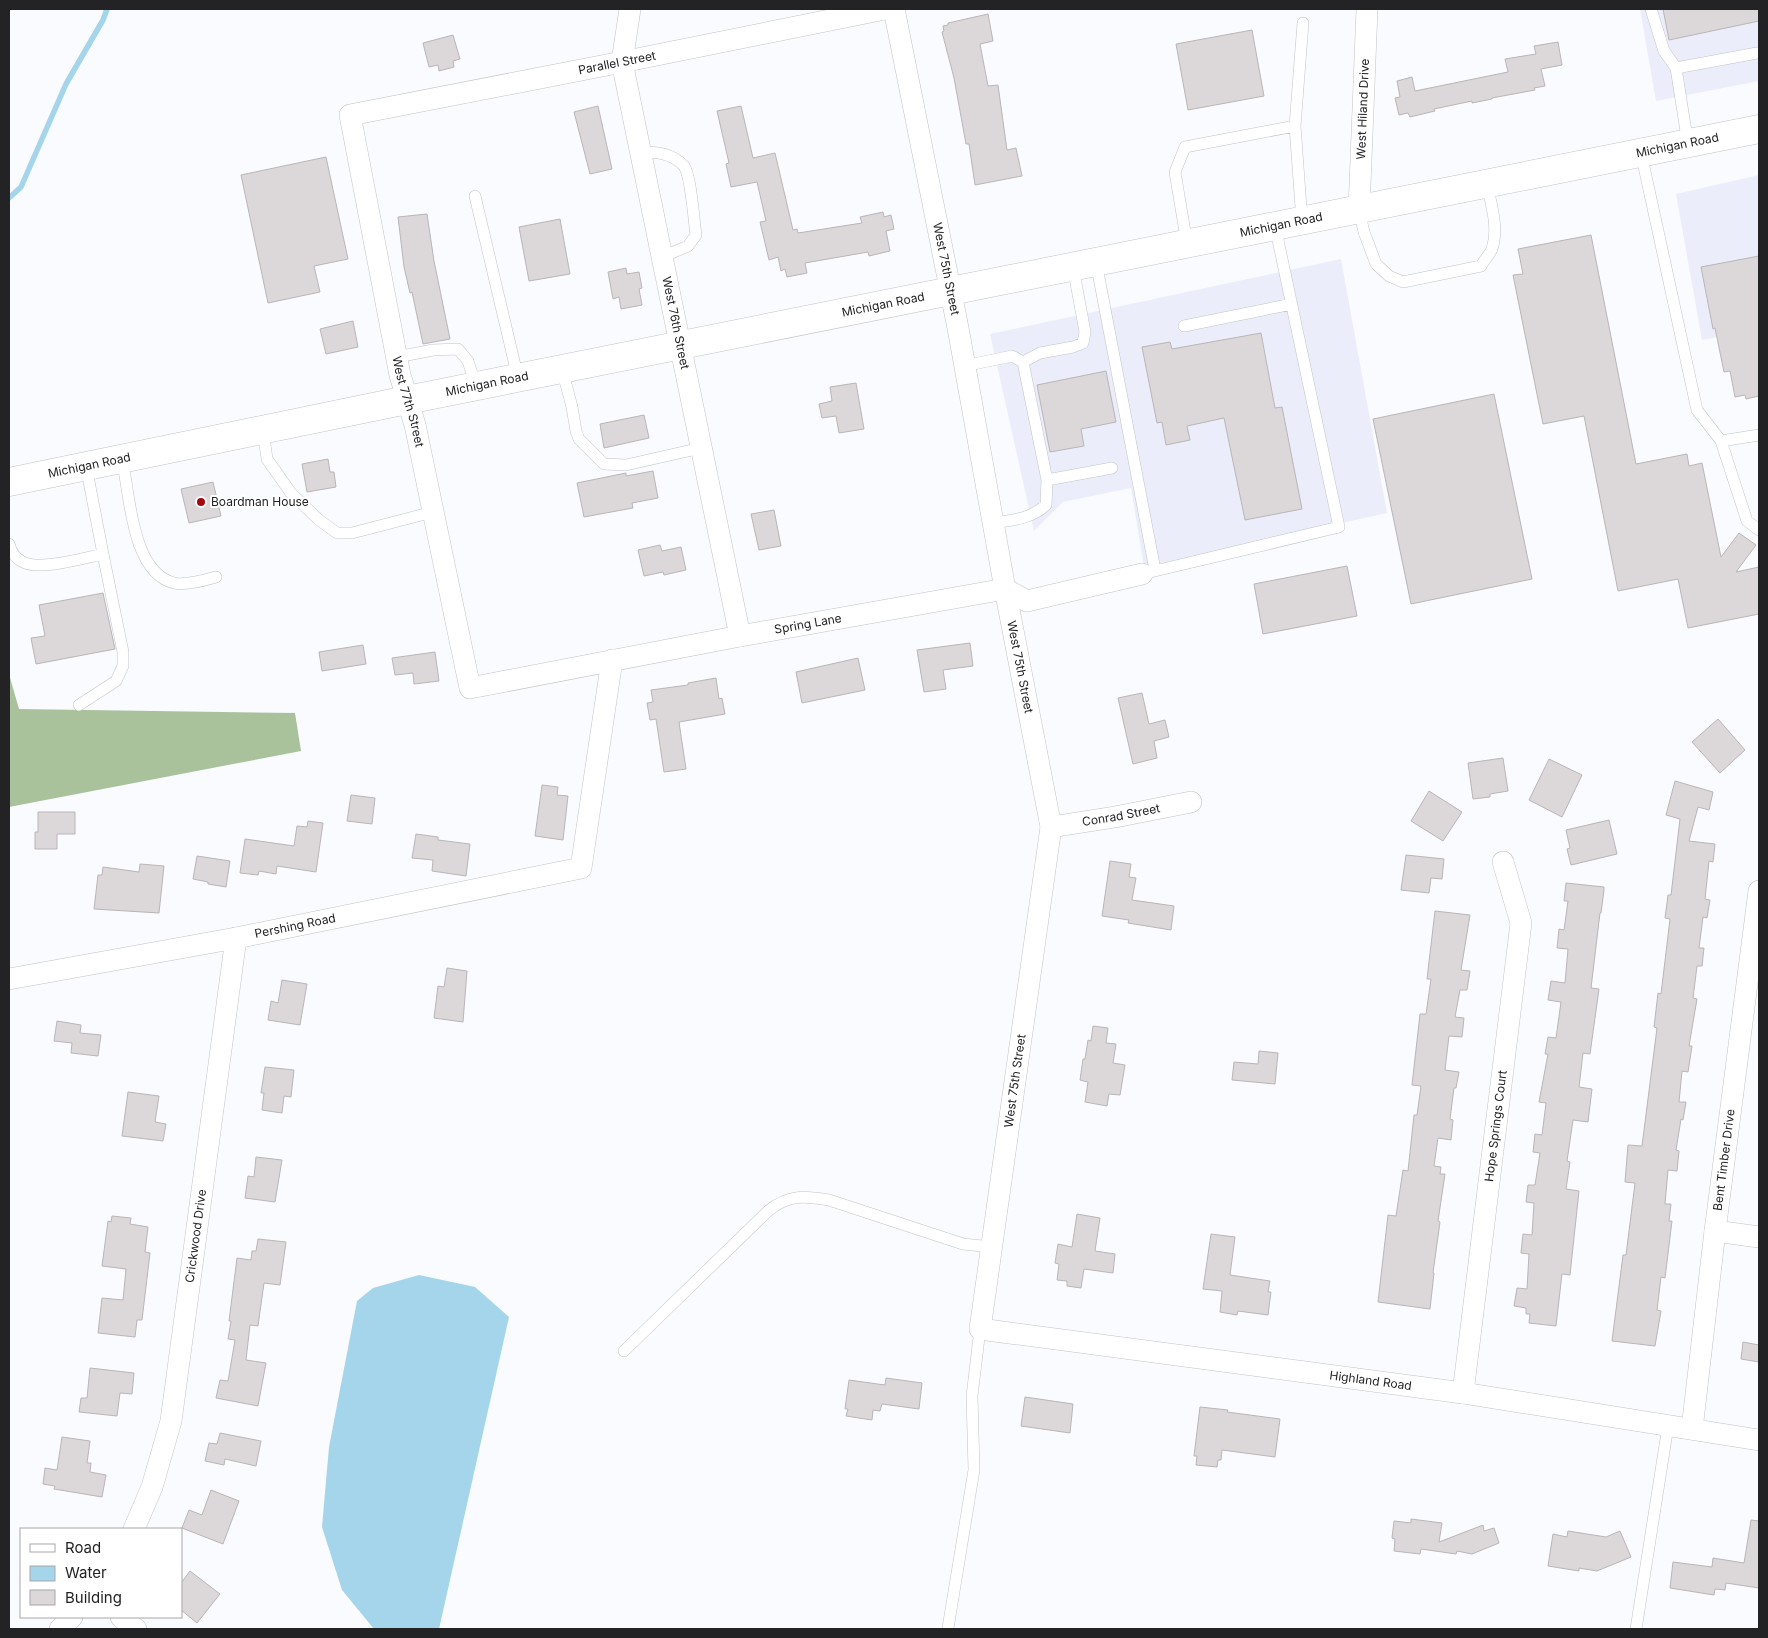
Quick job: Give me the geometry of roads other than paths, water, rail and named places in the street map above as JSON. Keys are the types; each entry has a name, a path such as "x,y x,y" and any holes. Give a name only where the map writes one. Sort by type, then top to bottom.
{"main road":[{"name":"Michigan Road","path":"9,482 476,386 1759,129"}],"street":[{"name":"West 76th Street","path":"630,9 622,62 740,636"},
{"name":"Parallel Street","path":"350,114 885,9"},
{"name":"West 75th Street","path":"894,9 950,291 1051,827 980,1329"},
{"name":"West Hiland Drive","path":"1359,210 1367,9"},
{"name":"West 77th Street","path":"350,114 397,358 415,424 470,688"},
{"path":"1005,589 1027,601 1148,572"},
{"name":"Spring Lane","path":"470,688 740,636 1005,589"},
{"name":"Pershing Road","path":"9,979 236,938 581,868 612,660"},
{"name":"Conrad Street","path":"1051,827 1191,802"},
{"name":"Hope Springs Court","path":"1463,1393 1521,923 1503,862"},
{"name":"Bent Timber Drive","path":"1692,1429 1715,1231 1759,891"},
{"name":"Crickwood Drive","path":"134,1528 152,1487 171,1421 236,938"},
{"path":"1715,1231 1759,1237"},
{"name":"Highland Road","path":"980,1329 1463,1393 1759,1440"},
{"path":"60,1629 71,1618"},
{"path":"122,1618 136,1629"}],"lane":[{"path":"1651,9 1664,51 1676,68 1688,144"},
{"path":"1302,221 1295,126 1303,22"},
{"path":"1676,68 1757,53"},
{"path":"1187,244 1175,172 1185,146 1295,126"},
{"path":"640,152 656,152 670,156 685,167 693,202 696,235 688,246 662,258"},
{"path":"1641,153 1697,410 1721,441 1747,521 1759,530"},
{"path":"1359,210 1364,232 1376,264 1389,276 1403,282 1481,266 1492,249 1495,231 1487,184"},
{"path":"475,196 518,378"},
{"path":"1084,264 1148,572 1339,527 1275,226"},
{"path":"1023,362 1040,353 1073,347 1082,343 1085,332 1084,264"},
{"path":"1184,326 1292,304"},
{"path":"397,358 433,350 458,349 468,361 476,386"},
{"path":"964,366 1012,356 1023,362"},
{"path":"993,523 1026,517 1039,511 1046,504 1046,480 1023,362"},
{"path":"562,369 579,439 604,464 626,465 701,448"},
{"path":"263,430 267,459 291,493 319,520 337,533 352,533 433,512"},
{"path":"1721,441 1759,435"},
{"path":"122,459 134,532 150,567 161,578 176,584 216,577"},
{"path":"79,705 116,681 123,666 123,652 86,466"},
{"path":"1046,480 1112,468"},
{"path":"9,544 11,550 21,562 32,566 103,554"},
{"path":"624,1351 768,1211 780,1202 795,1198 811,1197 829,1200 963,1244 992,1248"},
{"path":"948,1628 974,1470 971,1403 980,1329"},
{"path":"1636,1629 1668,1426"}],"water":[{"path":"419,1275 475,1287 509,1317 439,1629 374,1629 342,1590 322,1527 329,1447 357,1301 373,1288"}],"waterway":[{"path":"9,198 21,187 66,84 103,20 107,9"}],"place":[{"name":"Boardman House","path":"201,502"}]}
